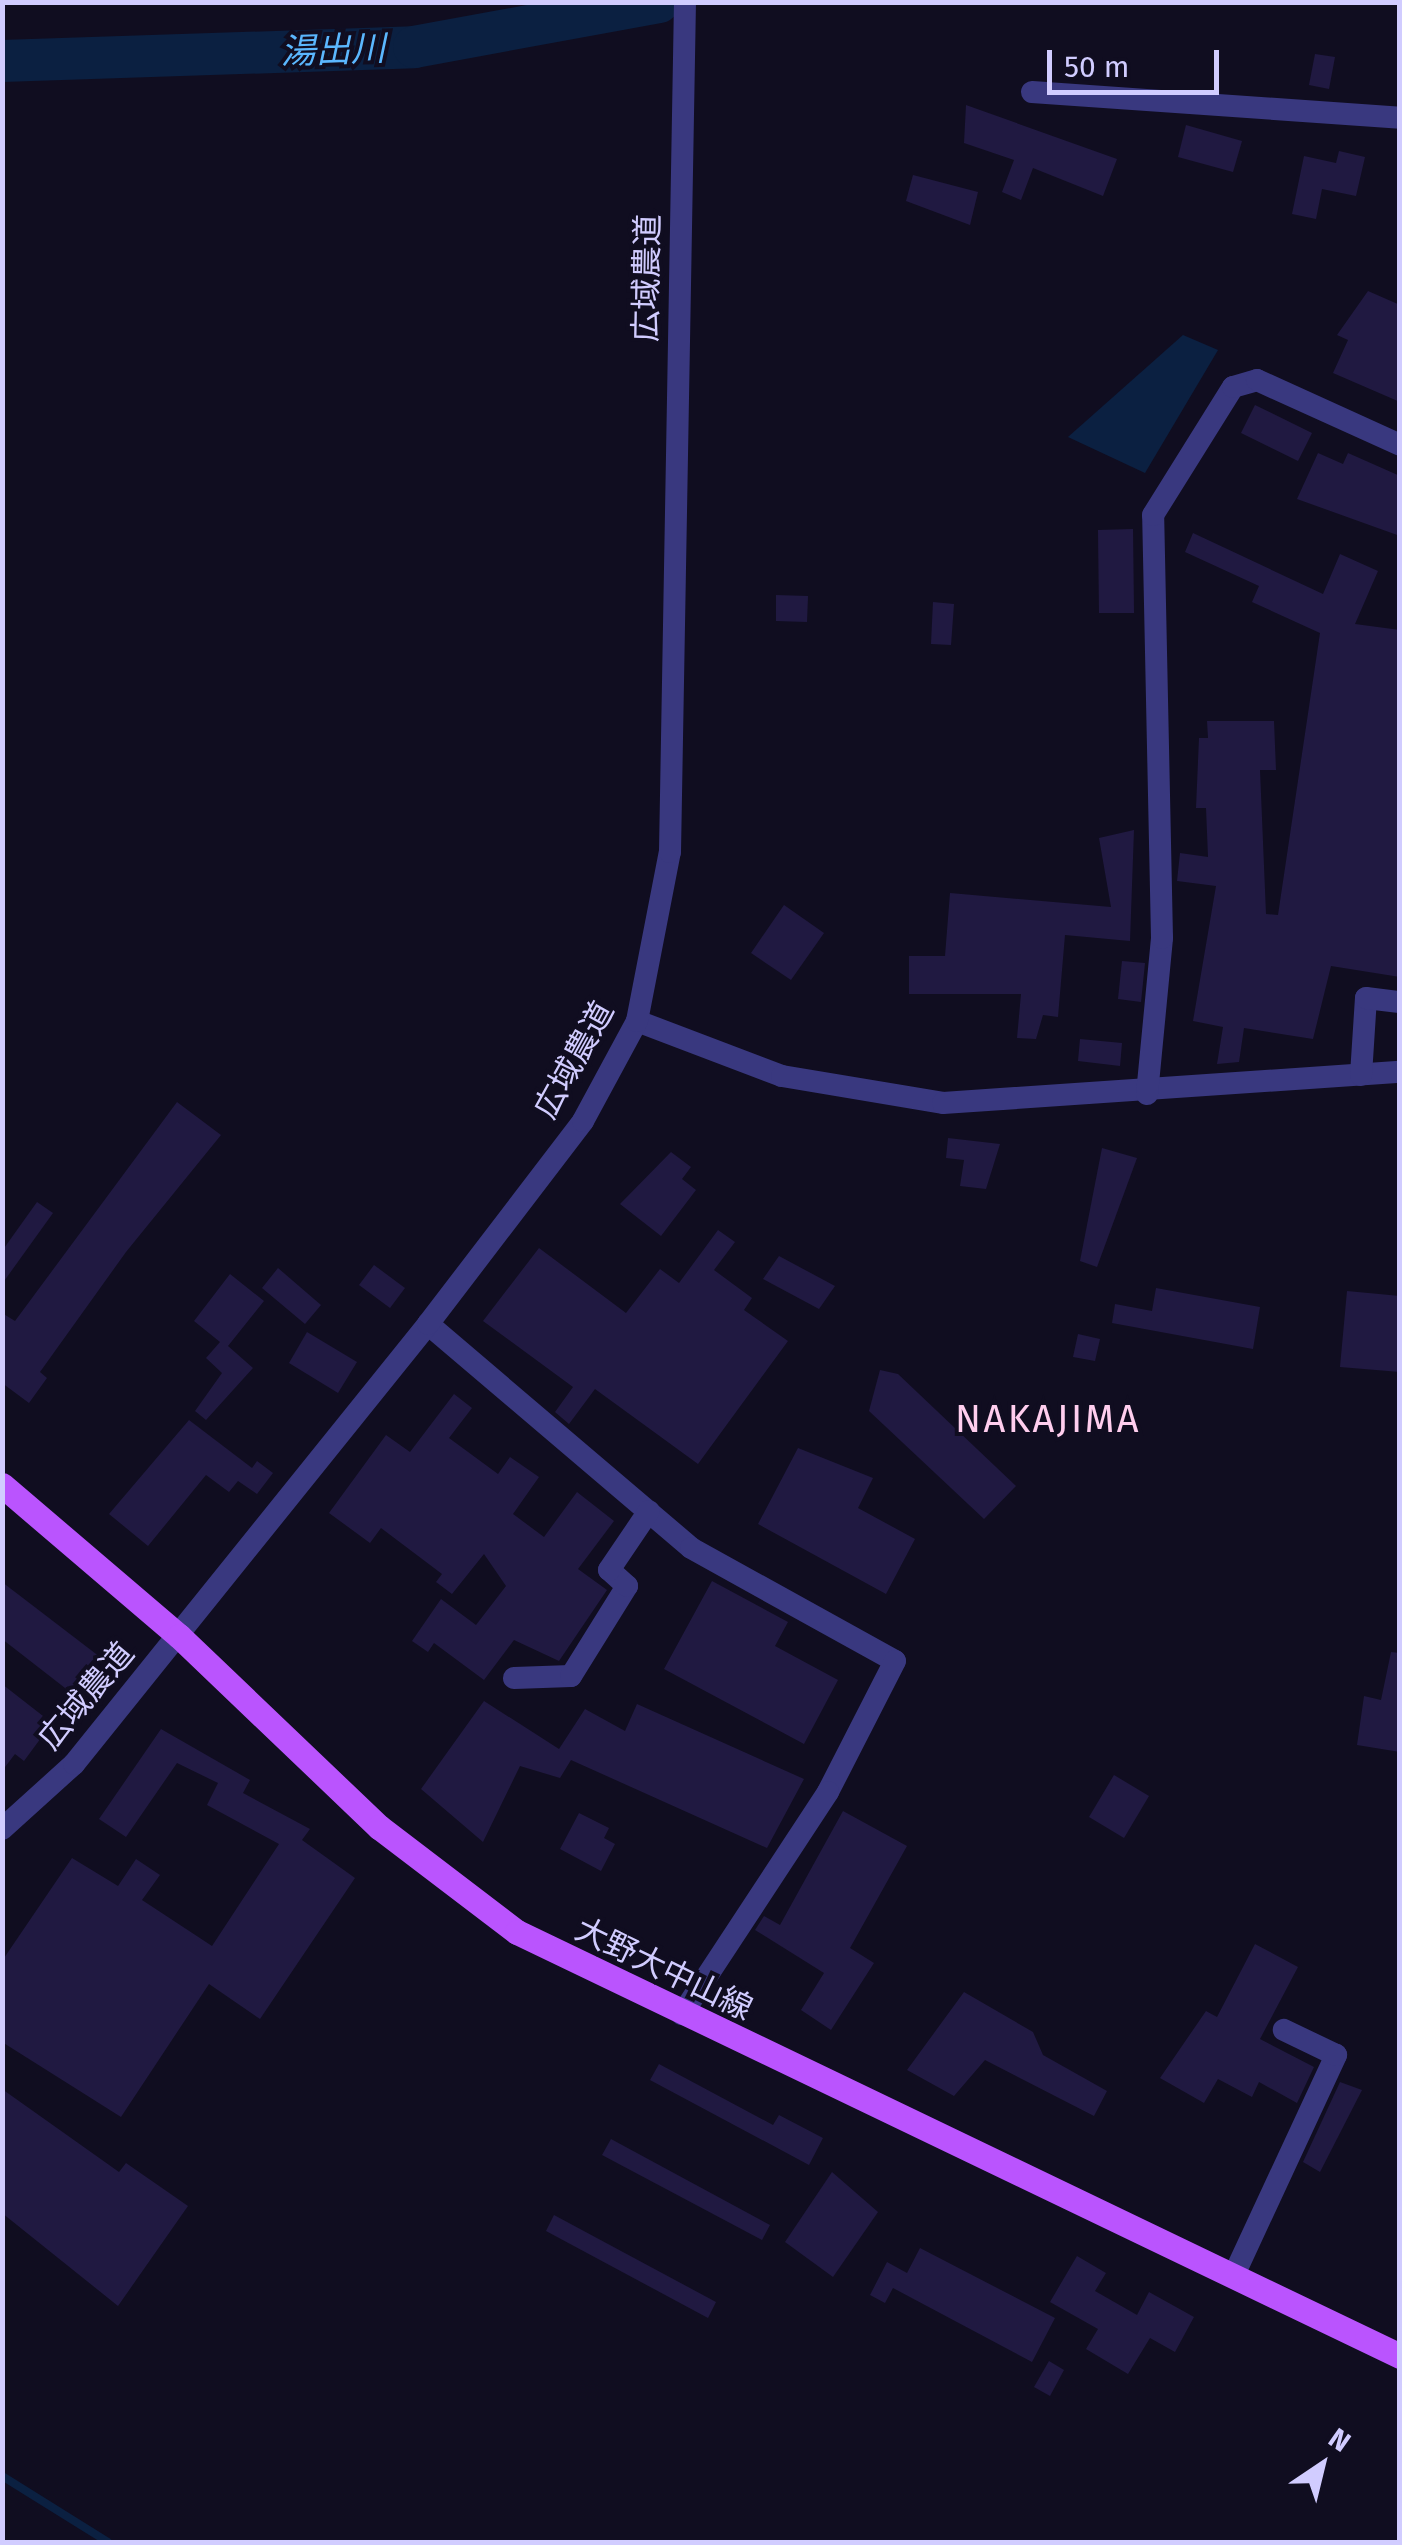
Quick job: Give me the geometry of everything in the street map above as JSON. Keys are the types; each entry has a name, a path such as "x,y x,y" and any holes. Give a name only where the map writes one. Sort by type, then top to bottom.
{"main road":[{"name":"大野大中山線","path":"2,1485 179,1636 449,1884 517,1932 1400,2356"}],"street":[{"name":"広域農道","path":"2,1830 74,1764 428,1324 583,1121 636,1021 670,852 685,6"},
{"path":"1032,92 1400,118"},
{"path":"1146,1094 1162,938 1153,514 1233,387 1257,380 1400,445"},
{"path":"1361,1076 1366,998 1400,1002"},
{"path":"636,1021 857,1095 1027,1103 1400,1072"},
{"path":"428,1324 692,1548 895,1661 828,1792 682,2014"},
{"path":"514,1678 571,1676 627,1586 608,1570 649,1512"},
{"path":"1233,2277 1336,2056 1284,2030"}],"water":[{"path":"1183,335 1218,350 1145,473 1068,437"}],"building":[{"path":"1315,54 1335,57 1329,89 1309,85"},
{"path":"966,105 1117,159 1103,196 1033,168 1021,200 1002,192 1014,160 964,143"},
{"path":"1186,125 1242,141 1233,172 1178,157"},
{"path":"1339,151 1365,157 1356,196 1322,189 1316,219 1292,214 1304,156 1336,163"},
{"path":"913,175 978,192 970,225 906,201"},
{"path":"1368,291 1400,305 1400,402 1333,373 1348,340 1337,335"},
{"path":"1255,405 1312,433 1298,461 1241,433"},
{"path":"1318,453 1343,464 1348,453 1400,476 1400,536 1297,499"},
{"path":"1133,529 1134,613 1099,613 1098,530"},
{"path":"1193,533 1323,594 1340,554 1378,571 1355,624 1400,630 1400,977 1331,966 1313,1039 1244,1028 1239,1062 1217,1064 1223,1027 1193,1021 1216,886 1177,881 1180,853 1208,857 1206,808 1196,808 1199,738 1208,738 1207,721 1274,721 1276,770 1260,770 1266,914 1278,915 1320,633 1252,602 1259,586 1185,552"},
{"path":"776,595 808,596 807,622 776,621"},
{"path":"933,602 954,604 951,645 931,644"},
{"path":"1134,830 1130,941 1065,935 1058,1017 1043,1015 1036,1039 1017,1038 1021,994 909,994 909,956 945,956 950,893 1111,907 1099,838"},
{"path":"784,905 824,933 791,980 751,953"},
{"path":"1122,961 1145,963 1141,1002 1118,999"},
{"path":"1080,1039 1122,1043 1120,1066 1078,1061"},
{"path":"177,1102 221,1135 126,1252 40,1372 47,1378 29,1403 2,1383 2,1313 15,1321"},
{"path":"948,1138 1000,1144 986,1189 960,1186 964,1160 946,1158"},
{"path":"1102,1148 1137,1158 1097,1267 1080,1261"},
{"path":"671,1152 691,1167 682,1179 696,1190 661,1236 620,1204"},
{"path":"37,1202 53,1213 2,1284 2,1251"},
{"path":"718,1230 735,1242 714,1270 752,1298 744,1310 788,1341 698,1464 595,1389 569,1424 555,1412 573,1387 483,1321 539,1248 626,1313 660,1269 679,1283"},
{"path":"779,1256 835,1286 819,1309 763,1279"},
{"path":"374,1265 405,1288 390,1308 359,1285"},
{"path":"278,1268 321,1305 305,1324 262,1288"},
{"path":"230,1274 264,1301 228,1346 253,1368 206,1420 195,1411 222,1373 206,1358 220,1342 194,1321"},
{"path":"1156,1288 1260,1307 1253,1349 1112,1323 1115,1304 1152,1311"},
{"path":"1347,1291 1400,1296 1400,1372 1340,1367"},
{"path":"307,1332 357,1362 338,1393 289,1363"},
{"path":"1078,1334 1100,1339 1095,1361 1073,1357"},
{"path":"880,1370 898,1374 1016,1486 984,1519 869,1411"},
{"path":"454,1394 472,1408 449,1438 498,1474 510,1457 539,1477 513,1514 544,1537 577,1492 614,1521 578,1569 607,1590 559,1661 514,1640 484,1680 434,1643 428,1652 412,1641 441,1599 476,1625 506,1586 484,1554 452,1594 436,1582 442,1574 381,1528 370,1543 329,1513 386,1435 410,1452"},
{"path":"189,1420 252,1468 257,1461 273,1473 257,1494 238,1481 229,1492 206,1475 148,1546 109,1514"},
{"path":"798,1448 873,1478 858,1508 915,1539 886,1594 758,1524"},
{"path":"712,1581 788,1622 775,1646 838,1680 804,1744 664,1669"},
{"path":"2,1582 100,1657 74,1695 2,1639"},
{"path":"1391,1652 1400,1653 1400,1752 1357,1745 1364,1696 1381,1700"},
{"path":"2,1684 52,1723 24,1761 15,1754 2,1771"},
{"path":"484,1701 559,1749 585,1709 625,1731 637,1704 804,1779 767,1848 571,1760 560,1778 520,1766 483,1842 421,1789"},
{"path":"161,1729 250,1780 243,1793 310,1829 302,1840 355,1878 260,2019 209,1984 121,2117 2,2042 2,1961 72,1858 118,1886 136,1859 160,1875 142,1900 212,1946 279,1844 207,1805 218,1783 177,1763 126,1837 99,1819"},
{"path":"1114,1775 1149,1796 1124,1838 1089,1817"},
{"path":"843,1811 907,1846 850,1948 874,1963 831,2030 801,2010 824,1973 755,1930 764,1916 780,1925"},
{"path":"579,1813 609,1828 604,1838 615,1844 601,1871 560,1849"},
{"path":"1255,1944 1298,1967 1260,2039 1314,2067 1297,2103 1259,2082 1252,2097 1218,2079 1204,2103 1160,2078 1206,2011 1217,2017"},
{"path":"964,1992 1033,2032 1043,2055 1107,2091 1094,2116 985,2060 954,2096 907,2070"},
{"path":"659,2064 773,2125 779,2115 823,2138 809,2165 650,2080"},
{"path":"1340,2082 1362,2090 1320,2172 1303,2162"},
{"path":"2,2089 119,2172 126,2163 188,2206 118,2306 2,2213"},
{"path":"611,2139 770,2225 762,2240 602,2155"},
{"path":"832,2172 878,2212 833,2277 785,2242"},
{"path":"554,2215 716,2302 708,2318 546,2231"},
{"path":"920,2248 1055,2318 1032,2362 893,2288 885,2303 870,2295 887,2262 907,2273"},
{"path":"1077,2256 1106,2273 1095,2291 1137,2315 1149,2292 1194,2317 1175,2352 1150,2338 1128,2374 1086,2349 1098,2329 1050,2302"},
{"path":"1049,2361 1064,2370 1050,2396 1034,2387"}],"waterway":[{"name":"湯出川","path":"2,61 414,47 659,2"},
{"path":"2,2476 108,2542"}],"district":[{"name":"NAKAJIMA","path":"1048,1420"}]}
